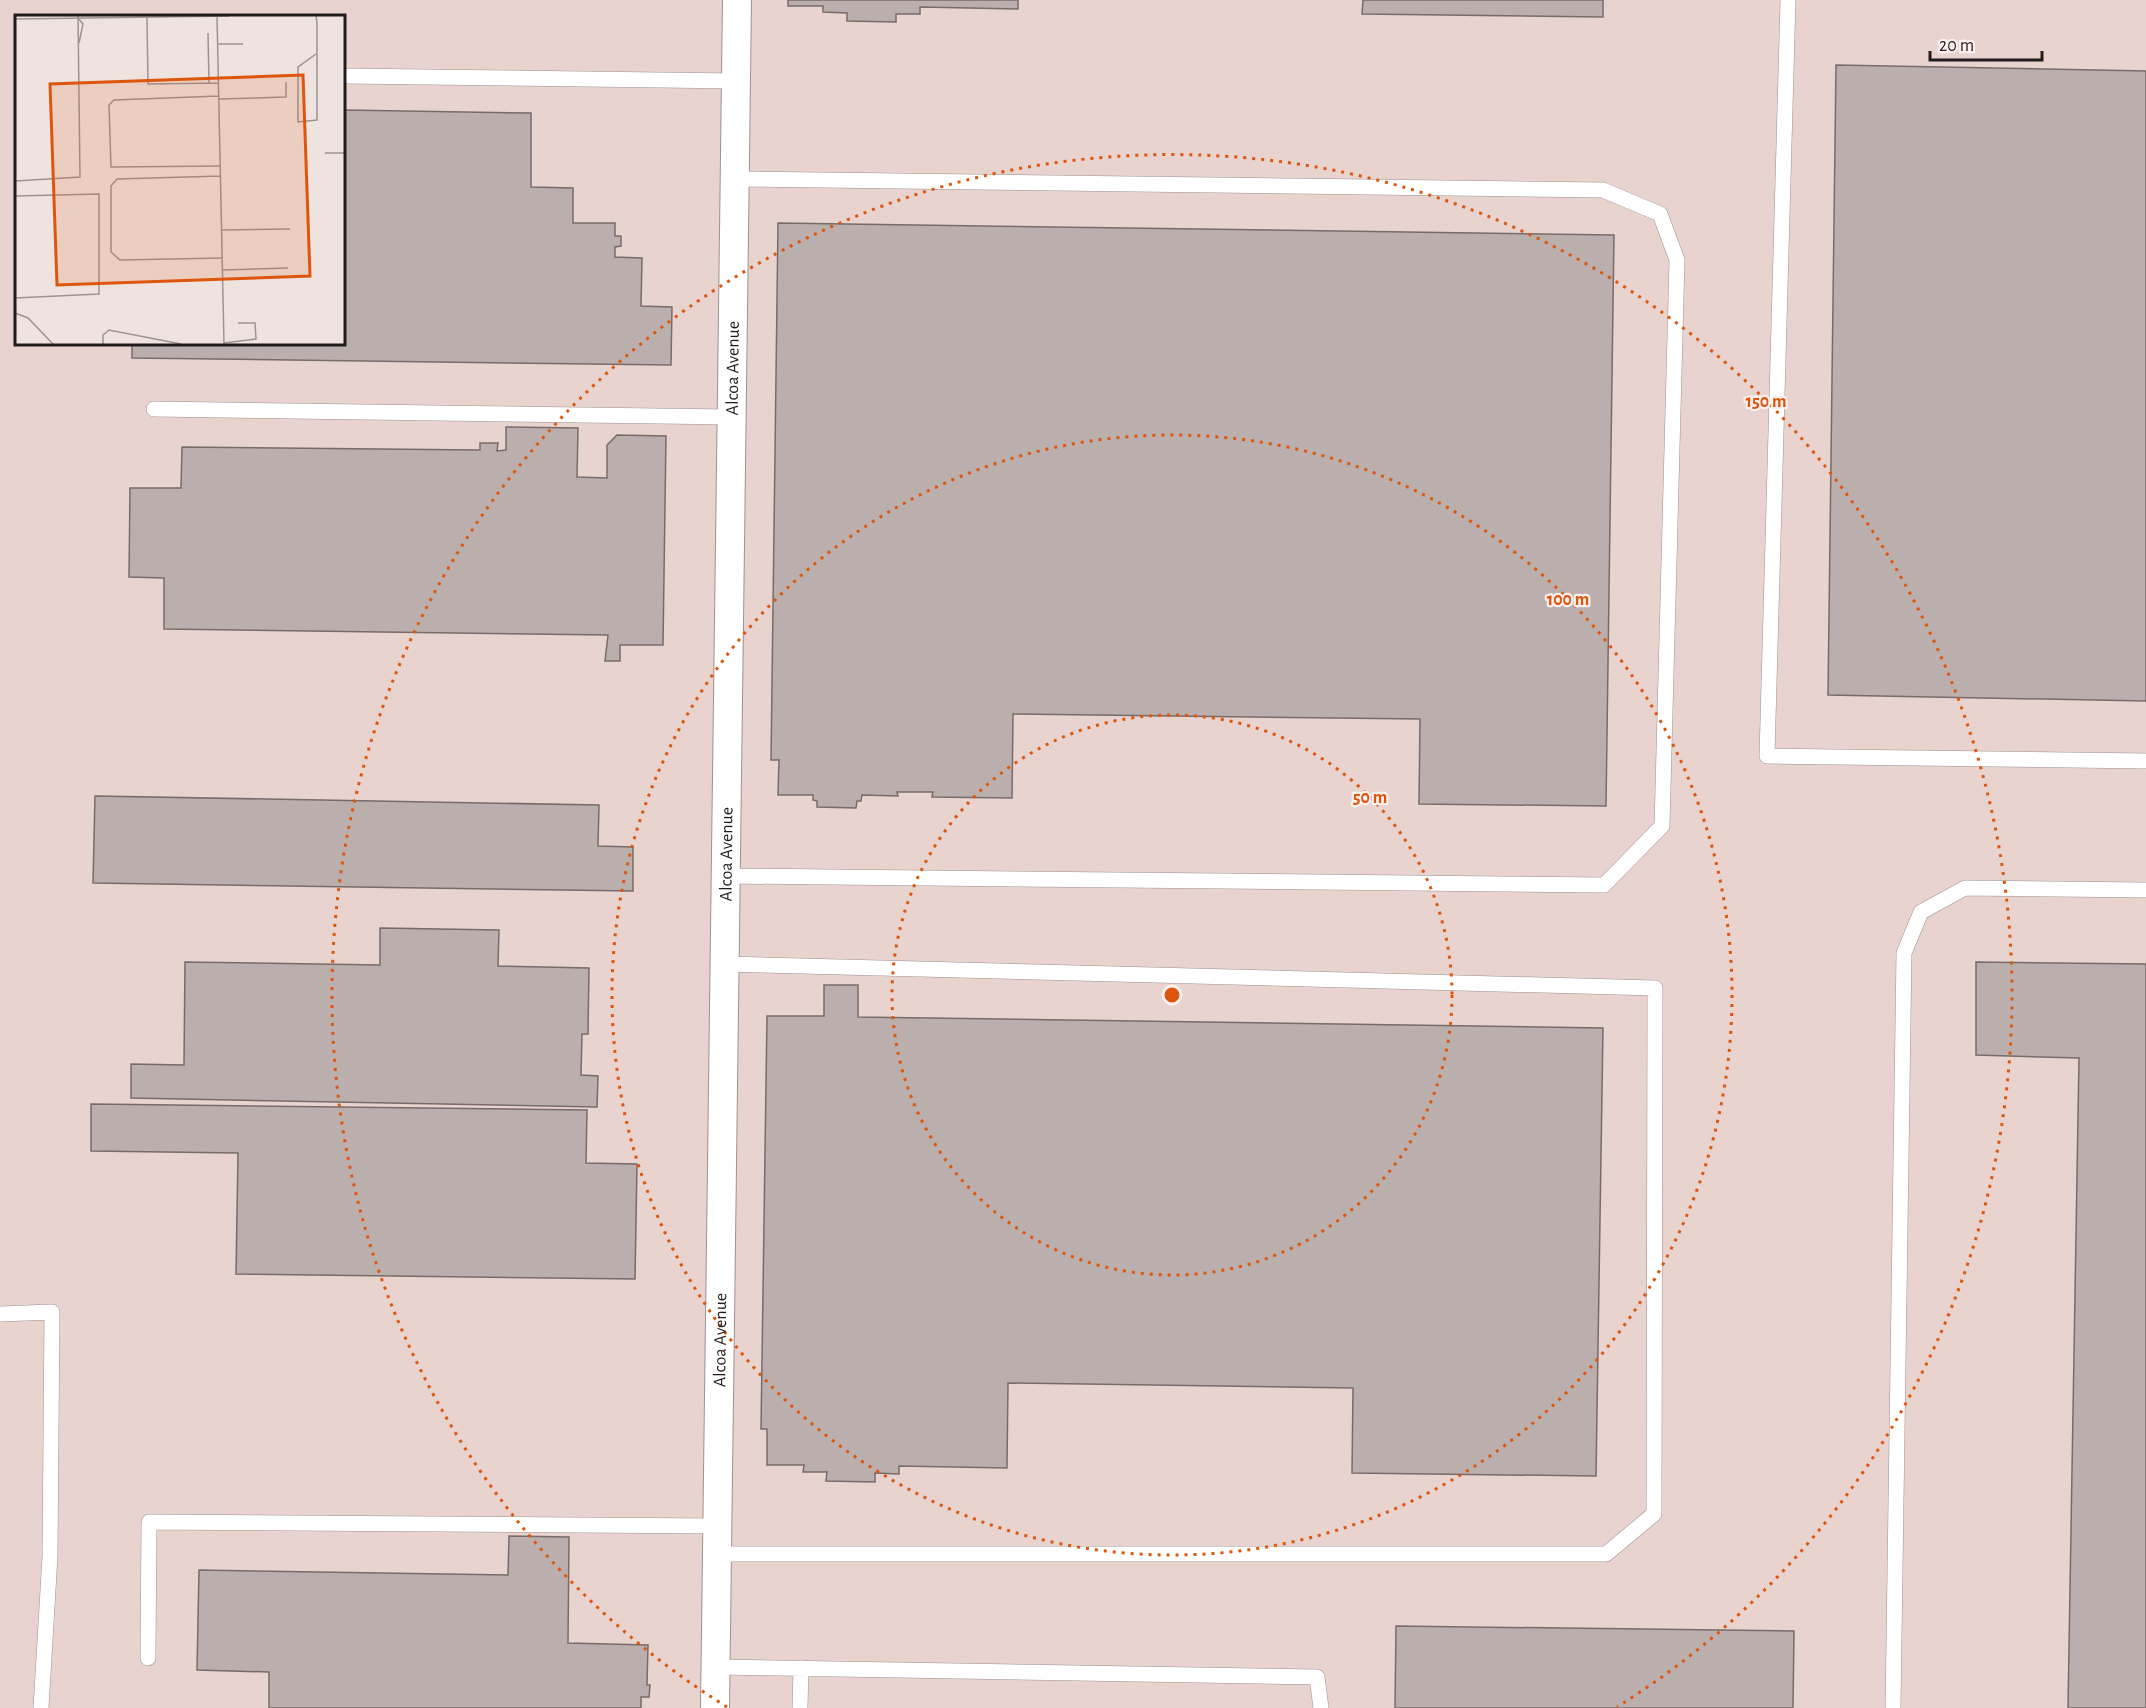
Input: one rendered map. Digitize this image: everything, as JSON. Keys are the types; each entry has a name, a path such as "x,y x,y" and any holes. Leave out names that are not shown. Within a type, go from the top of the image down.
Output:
{"street":[{"name":"Alcoa Avenue","path":"715,1708 738,0"}],"lane":[{"path":"1788,0 1767,756 2146,761"},
{"path":"345,76 736,81"},
{"path":"726,876 1604,885 1662,826 1677,260 1660,214 1603,190 735,179"},
{"path":"154,409 732,417"},
{"path":"1893,1708 1904,953 1921,912 1965,888 2146,890"},
{"path":"148,1658 150,1522 717,1540 1606,1554 1654,1514 1655,988 725,964"},
{"path":"0,1314 52,1312 50,1556 41,1708"},
{"path":"716,1667 1317,1677 1321,1708"},
{"path":"800,1708 801,1668"}],"shaded area":[{"path":"0,0 2146,0 2146,1708 0,1708"}],"building":[{"path":"788,0 1018,0 1018,9 920,7 920,14 896,14 896,22 847,21 847,13 823,12 823,6 788,6"},
{"path":"1363,0 1603,0 1603,17 1362,14"},
{"path":"1836,65 2146,71 2146,701 1828,695"},
{"path":"345,110 531,113 531,187 573,188 573,223 615,223 615,236 621,236 621,246 615,247 615,257 642,258 641,306 672,307 671,365 132,358 132,345 345,345"},
{"path":"778,223 1614,235 1606,806 1419,804 1420,719 1013,714 1012,798 932,797 933,792 897,792 898,796 862,795 861,801 857,801 856,808 817,807 817,801 813,800 813,795 778,795 779,760 771,760"},
{"path":"506,427 578,428 577,477 607,478 607,445 617,435 666,436 663,645 620,645 620,661 605,661 608,635 164,629 164,578 129,577 130,488 181,488 182,447 480,450 480,443 498,443 497,451 506,450"},
{"path":"95,796 599,805 598,846 633,847 633,891 93,883"},
{"path":"380,928 499,930 498,966 589,968 588,1034 582,1034 581,1075 598,1076 597,1107 131,1098 131,1064 184,1065 185,962 380,965"},
{"path":"1976,962 2146,964 2146,1708 2068,1708 2079,1058 1976,1055"},
{"path":"824,985 858,985 858,1017 1603,1028 1596,1476 1352,1473 1353,1388 1008,1383 1007,1468 899,1466 899,1474 875,1473 875,1482 826,1481 827,1472 803,1472 804,1465 767,1465 767,1429 761,1429 767,1016 824,1016"},
{"path":"91,1104 587,1110 586,1163 637,1164 635,1279 236,1274 238,1153 91,1151"},
{"path":"509,1536 569,1537 568,1643 648,1645 649,1697 641,1697 641,1708 269,1708 269,1672 197,1670 199,1570 508,1575"},
{"path":"1396,1626 1794,1631 1793,1708 1395,1708"}]}
